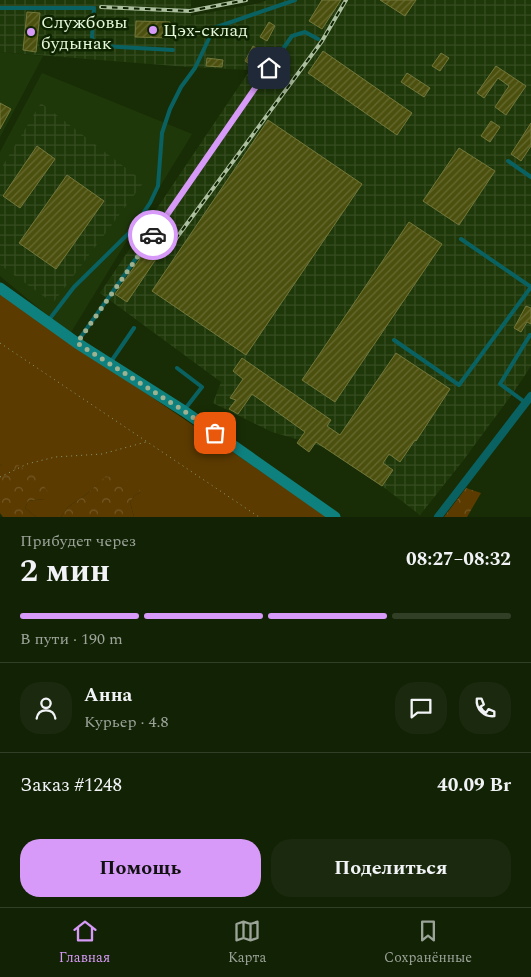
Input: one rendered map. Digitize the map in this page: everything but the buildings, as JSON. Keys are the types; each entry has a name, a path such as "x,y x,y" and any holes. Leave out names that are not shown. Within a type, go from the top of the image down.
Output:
{"street":[{"path":"0,288 77,343 184,411 335,517"},
{"path":"438,517 528,400"}],"lane":[{"path":"48,321 74,286 131,231 150,203 158,186 162,132 170,110 181,87 195,68 214,28 295,0"},
{"path":"0,8 94,8 92,37 95,45 173,50"},
{"path":"77,343 292,36 305,32 318,39"},
{"path":"508,161 531,177"},
{"path":"394,340 459,384 531,287 461,239"},
{"path":"110,363 134,328"},
{"path":"528,400 500,384 530,335"},
{"path":"177,368 202,388 184,411"}],"path":[{"path":"0,343 259,517"},
{"path":"0,477 27,464 55,457 102,454 147,442"}],"shaded area":[{"path":"0,0 191,0 191,16 267,0 531,0 531,366 462,462 420,515 382,486 324,447 272,432 213,403 221,382 100,293 250,70 0,52"},
{"path":"0,52 43,56 0,137"},
{"path":"42,73 192,134 70,334 0,276 0,152"},
{"path":"41,103 144,182 53,303 0,265 0,170"}],"green space":[{"path":"0,294 328,517 134,517 130,502 135,495 141,492 107,476 68,507 61,517 36,517 25,508 28,501 44,499 2,464 0,466"},
{"path":"2,464 18,465 38,478 48,492 44,499 28,501 25,508 36,517 3,517 0,513 0,466"},
{"path":"106,476 134,482 141,492 135,495 130,502 134,517 61,517 68,507 88,493"},
{"path":"466,488 481,493 467,517 444,517"}],"railway":[{"path":"101,7 190,11 246,0"},
{"path":"169,248 322,41 346,0"}],"way so far":[{"path":"153,235 77,343 215,433"}],"place":[{"name":"Цэх-склад","path":"153,30"},
{"name":"Службовы будынак","path":"31,32"}],"route":[{"path":"153,235 269,68"}]}
